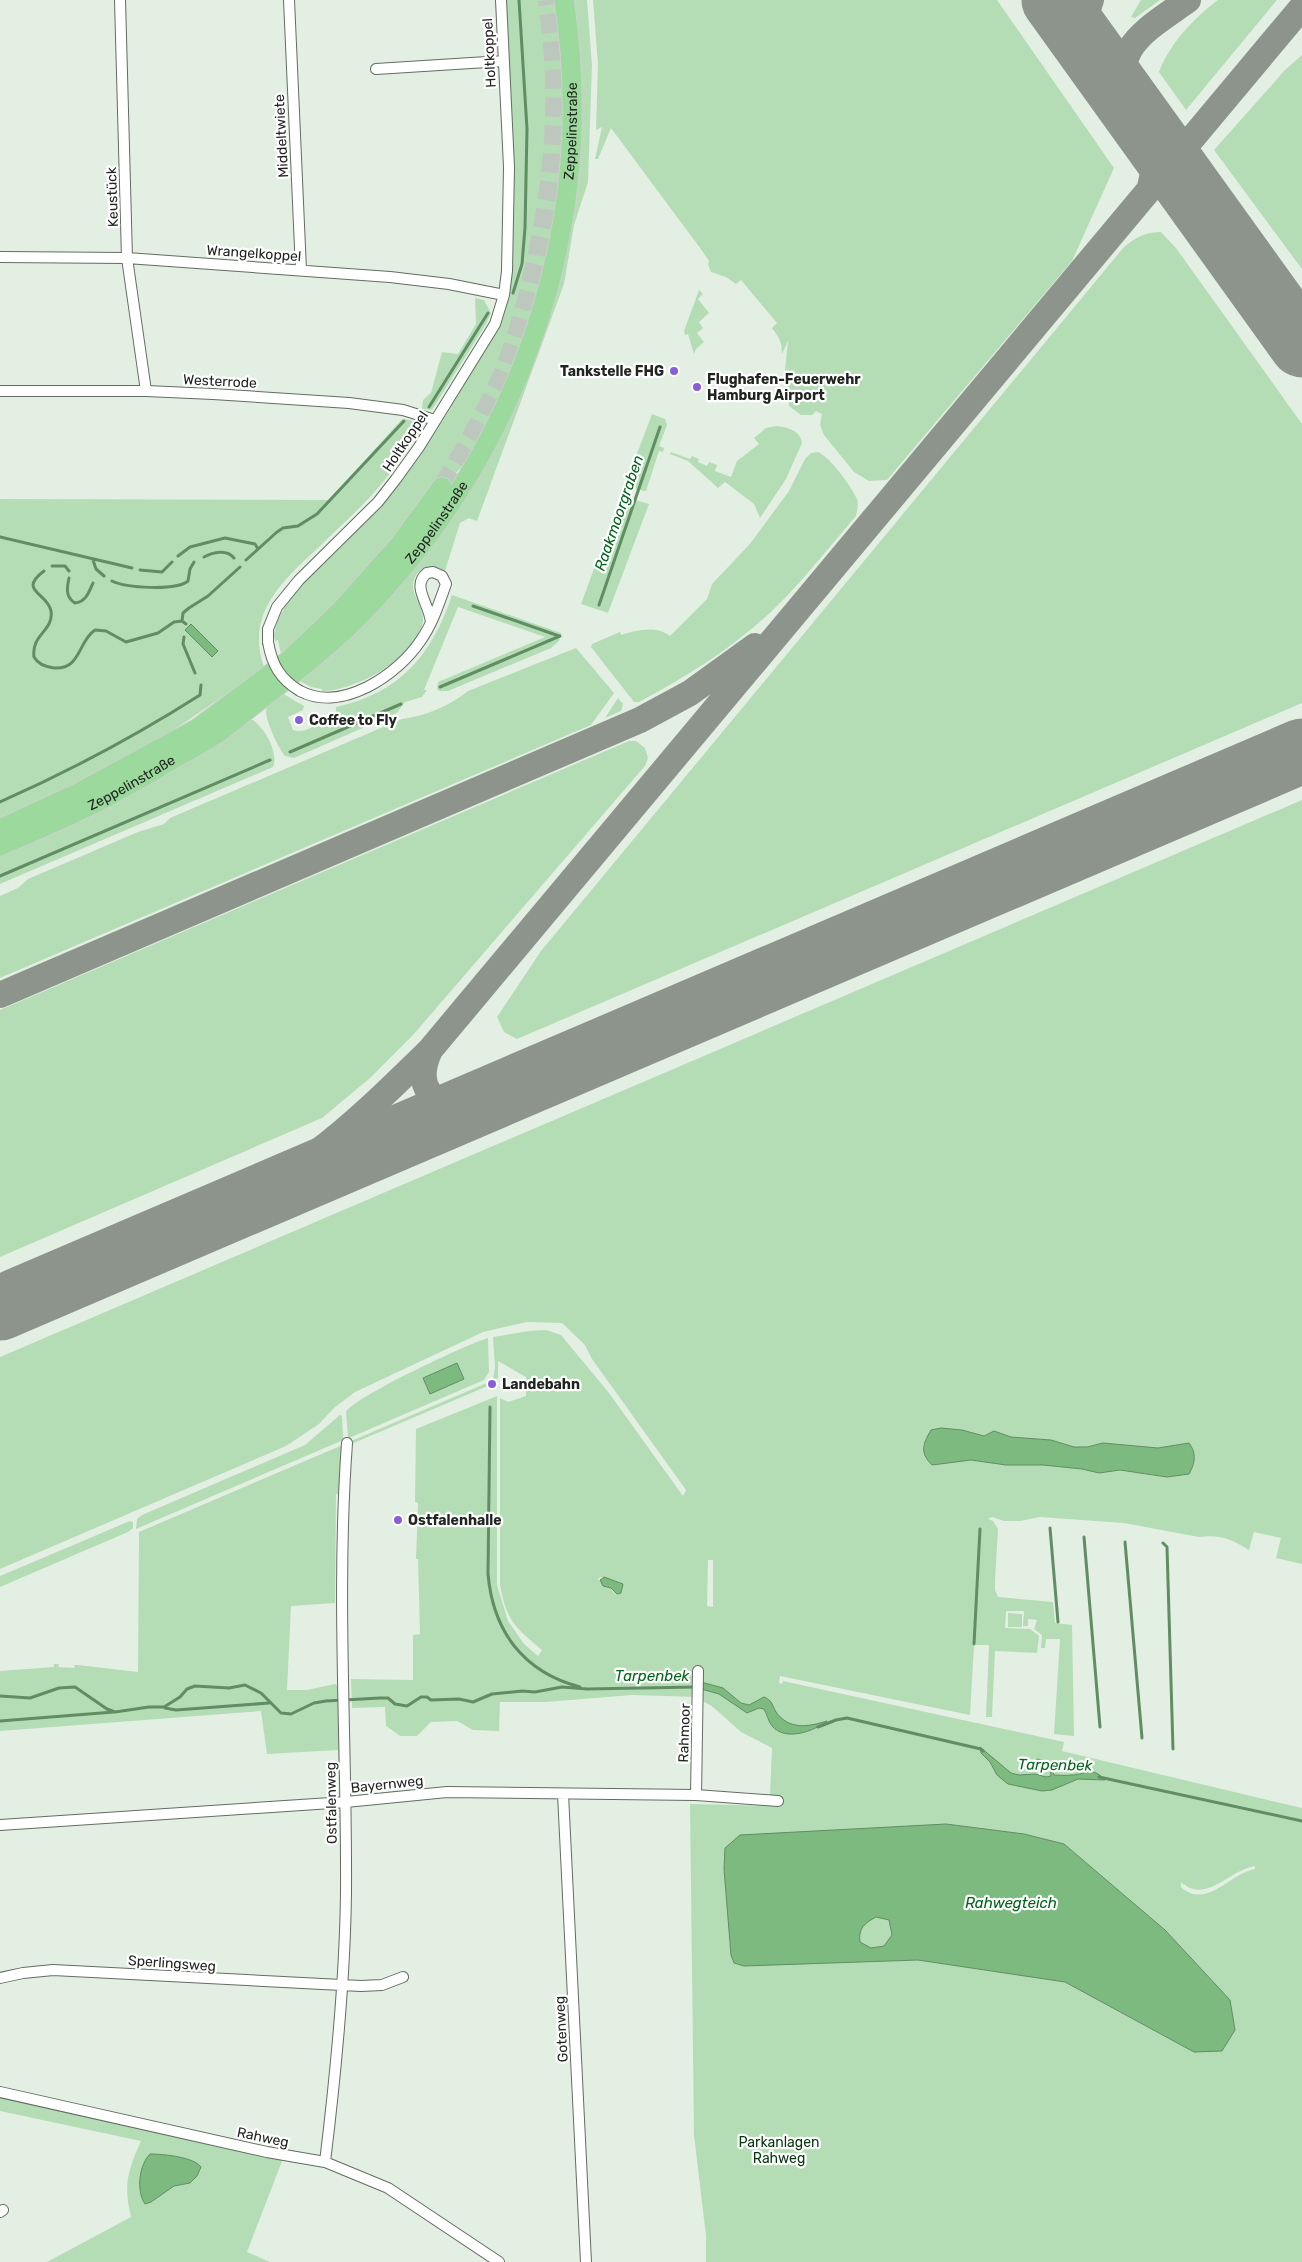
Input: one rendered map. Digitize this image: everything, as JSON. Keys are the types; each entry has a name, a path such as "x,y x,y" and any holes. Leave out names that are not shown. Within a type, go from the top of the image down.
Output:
{"highway":[{"name":"Zeppelinstraße","path":"0,846 82,810 221,731 323,649 367,608 418,549 460,489 491,437 513,391 537,328 552,274 565,205 571,140 571,71 564,0"},
{"name":"Zeppelinstraße","path":"0,829 76,794 198,728 289,660 342,609 400,544 442,486"}],"street":[{"name":"Keustück","path":"120,0 127,258 146,391"},
{"name":"Middeltwiete","path":"289,0 302,270"},
{"name":"Holtkoppel","path":"431,622 410,655 390,672 375,682 341,696 323,697 300,691 282,677 278,671 270,654 268,642 272,619 287,594 378,502 420,447 495,324 504,295 509,167 501,0"},
{"path":"376,69 503,61"},
{"name":"Wrangelkoppel","path":"0,257 127,258 302,270 425,281 504,295"},
{"name":"Westerrode","path":"0,391 146,391 349,403 403,410 435,420"},
{"name":"Ostfalenweg","path":"325,2162 343,1986 346,1802 343,1710 343,1500 347,1443"},
{"name":"Rahmoor","path":"696,1795 698,1675"},
{"name":"Bayernweg","path":"0,1825 346,1802 447,1792 696,1795 778,1801"},
{"name":"Gotenweg","path":"563,1794 586,2262"},
{"name":"Sperlingsweg","path":"0,1978 38,1971 60,1970 343,1986 382,1985 404,1977"},
{"name":"Rahweg","path":"0,2092 267,2152 325,2162 388,2188 499,2262"}],"green space":[{"path":"505,0 558,0 565,73 558,209 529,333 473,455 395,537 336,603 281,654 278,640 275,641 274,636 280,617 291,598 307,578 383,501 409,471 448,412 475,367 482,351 499,328 504,315 509,295 511,274"},
{"path":"568,0 587,0 592,65 588,182 574,225 564,284 477,521 469,518 460,523 445,571 436,567 426,567 416,575 413,590 423,615 423,620 419,634 411,647 384,669 351,685 322,691 322,689 311,687 296,679 446,521 556,277"},
{"path":"593,0 997,0 1114,168 1072,261 887,480 869,481 854,472 824,435 820,425 822,414 816,411 812,415 801,415 789,406 785,370 788,341 782,354 780,340 772,328 777,323 741,280 736,284 726,277 711,272 708,265 709,261 703,252 611,128 598,159 595,159 602,127 596,130 598,64"},
{"path":"1141,0 1160,0 1135,18 1131,17"},
{"path":"1218,0 1277,0 1186,110 1159,72 1169,51 1183,32"},
{"path":"1302,55 1302,269 1214,150 1285,70"},
{"path":"1161,232 1176,248 1302,424 1302,703 517,1039 504,1032 497,1017 541,951 1124,247 1141,236"},
{"path":"699,290 703,294 698,299 709,313 699,322 703,328 697,333 704,342 696,349 694,354 688,334 685,335 684,331"},
{"path":"475,298 484,300 491,313 486,324 432,410 422,409 423,400 431,393 442,352 458,354 476,324"},
{"path":"652,414 665,419 667,425 659,446 664,448 663,452 659,451 646,491 634,489 626,483"},
{"path":"402,419 415,421 422,427 398,464 364,504 292,573 271,600 264,614 260,631 259,648 264,667 156,741 87,779 0,819 0,499 329,500"},
{"path":"776,426 789,428 796,432 802,443 786,479 760,518 754,504 725,482 718,488 688,461 670,454 671,452 690,459 692,456 699,459 698,462 707,466 709,462 717,465 715,471 731,477 737,461 759,444 754,438 766,428"},
{"path":"818,452 834,466 854,493 858,503 856,516 789,594 747,633 676,681 639,702 634,702 591,647 592,644 620,632 621,635 640,630 659,630 670,636 707,599 712,584 749,545 789,491 805,459 811,453"},
{"path":"621,496 649,504 608,613 581,604"},
{"path":"452,595 561,633 559,641 551,648 448,691 439,691 437,689 438,682 545,637 458,607 424,690 427,690 422,697 405,702 397,713 294,758 285,756 273,734 266,711 275,696 280,692 304,706 303,710 288,717 293,730 299,731 321,722 336,712 336,707 359,701 378,692 396,681 411,668 423,653 444,616"},
{"path":"576,648 614,693 591,725 0,978 0,896 18,888 28,879 138,832 164,824 170,818 402,719 437,710 468,691"},
{"path":"618,698 623,704 621,711 605,718"},
{"path":"251,719 261,727 269,740 274,754 273,767 0,884 0,854"},
{"path":"629,741 636,741 645,748 648,758 645,766 413,1035 370,1078 322,1118 0,1257 0,1010"},
{"name":"Parkanlagen Rahweg","path":"1302,800 1302,1564 1276,1558 1281,1538 1254,1532 1249,1550 1231,1540 1220,1537 1199,1537 1124,1523 1040,1517 1020,1521 1004,1521 992,1517 988,1519 993,1521 998,1529 995,1590 998,1597 1053,1602 1055,1623 1072,1625 1074,1736 1054,1734 1060,1639 1046,1639 1045,1648 1041,1648 1042,1635 1034,1629 1037,1620 1028,1619 1028,1626 1023,1626 1024,1611 1006,1611 1005,1628 1030,1629 1039,1636 1037,1653 995,1651 992,1717 986,1717 989,1645 974,1645 970,1715 780,1676 779,1683 782,1684 783,1681 1064,1742 1062,1751 1302,1808 1302,2262 706,2262 706,2236 694,2135 690,1804 781,1806 781,1797 770,1796 772,1748 741,1732 713,1707 696,1697 632,1695 546,1702 500,1702 499,1731 473,1730 457,1721 431,1722 417,1736 400,1736 386,1726 385,1707 352,1708 351,1679 413,1680 413,1635 420,1634 418,1559 416,1559 418,1503 415,1502 416,1429 497,1396 497,1585 508,1621 524,1644 538,1656 542,1650 519,1629 509,1616 500,1585 500,1398 508,1402 526,1396 526,1377 498,1361 498,1378 493,1380 495,1367 493,1337 546,1330 561,1335 609,1393 683,1496 686,1490 592,1359 585,1345 562,1323 527,1322 483,1332 355,1392 334,1408 319,1424 286,1446 0,1569 0,1357","holes":["962,1430 984,1436 994,1431 1011,1437 1051,1440 1074,1447 1087,1447 1103,1443 1158,1448 1189,1444 1193,1451 1194,1459 1189,1474 1167,1477 1120,1470 1099,1473 1082,1469 1043,1465 1006,1465 971,1460 932,1464 924,1455 923,1444","708,1560 713,1560 713,1607 707,1606","602,1577 619,1583 614,1593 611,1588 606,1587 600,1580 598,1581","946,1824 1024,1834 1064,1844 1165,1930 1230,2000 1194,2052 1065,1982 918,1960 839,1962 731,1955 724,1869","1255,1866 1255,1869 1245,1872 1209,1893 1199,1895 1190,1893 1181,1887 1181,1882 1190,1888 1199,1890 1209,1888 1236,1873"]},
{"path":"488,1338 489,1372 484,1380 348,1437 346,1412 354,1405 412,1372"},
{"path":"489,1382 490,1385 349,1445 349,1442"},
{"path":"340,1415 342,1416 343,1438 341,1441 136,1529 137,1519 142,1515 305,1445"},
{"path":"345,1444 342,1481 339,1494 336,1494 335,1603 291,1606 287,1690 307,1690 335,1684 340,1687 343,1784 339,1784 338,1750 267,1754 261,1711 0,1731 0,1671 54,1667 54,1664 59,1664 58,1667 75,1668 74,1665 78,1665 138,1672 139,1532"},
{"path":"130,1521 133,1522 133,1528 128,1532 0,1587 0,1576"},
{"path":"1008,1613 1022,1614 1022,1627 1008,1627"},
{"path":"876,1917 889,1920 892,1935 884,1946 871,1948 860,1942 860,1933 866,1923"},
{"path":"0,2097 218,2145 284,2156 247,2252 270,2262 47,2262 131,2217 127,2196 128,2178 141,2141 0,2111","holes":["173,2157 191,2160 190,2183 174,2186 151,2202"]}],"water":[{"path":"191,624 218,651 212,657 185,630"},
{"path":"457,1363 464,1379 430,1394 423,1378"},
{"path":"941,1428 962,1430 984,1436 994,1431 1011,1437 1051,1440 1074,1447 1087,1447 1103,1443 1158,1448 1189,1443 1194,1459 1189,1474 1167,1477 1120,1470 1099,1473 1082,1469 1043,1465 1006,1465 971,1460 932,1465 925,1456 924,1444 931,1430"},
{"path":"604,1577 623,1584 621,1593 617,1594 611,1588 603,1586 600,1580"},
{"path":"701,1682 723,1688 741,1703 749,1705 764,1697 767,1698 781,1718 793,1724 806,1726 827,1721 815,1728 800,1733 792,1734 778,1731 769,1722 764,1709 759,1708 747,1713 719,1694 701,1689"},
{"path":"980,1747 1011,1773 1051,1776 1050,1767 1036,1764 1037,1759 1049,1762 1054,1775 1076,1775 1092,1772 1100,1775 1105,1780 1078,1779 1052,1790 1042,1791 1008,1784 997,1775 990,1762 981,1753"},
{"name":"Rahwegteich","path":"946,1824 1024,1834 1064,1844 1165,1930 1230,2000 1235,2030 1222,2051 1194,2052 1065,1982 918,1960 744,1966 734,1963 731,1955 724,1869 725,1848 740,1835","holes":["876,1917 889,1920 892,1935 884,1946 871,1948 860,1942 861,1930 869,1921"]},
{"path":"150,2154 185,2158 201,2167 197,2176 190,2183 174,2186 145,2204 140,2192 140,2178 143,2165"}],"waterway":[{"path":"513,293 522,264 525,228 527,129 519,0"},
{"path":"429,407 488,313"},
{"path":"246,560 283,528 298,526 317,514 404,421"},
{"name":"Raakmoorgraben","path":"599,605 660,427"},
{"path":"0,537 132,568"},
{"path":"178,556 190,547 225,538 255,544 258,549"},
{"path":"204,557 224,552 234,558"},
{"path":"93,560 96,569 104,576"},
{"path":"140,570 162,572 172,562"},
{"path":"112,581 139,587 162,587 182,584 188,581 190,569 194,562"},
{"path":"52,566 65,566 69,571"},
{"path":"182,621 183,613 208,596 240,567"},
{"path":"44,571 33,583 36,592 49,605 51,611 49,623 34,649 34,657 45,666 54,668 69,664 74,660 89,635 95,630 106,631 126,642 158,633 174,622 182,621"},
{"path":"69,578 68,595 75,603 84,599 93,583"},
{"path":"473,606 559,636"},
{"path":"182,621 186,624"},
{"path":"440,687 560,636"},
{"path":"184,637 183,644 195,673"},
{"path":"0,802 52,778 127,739 200,695 201,685"},
{"path":"290,752 401,704"},
{"path":"0,876 270,760"},
{"name":"Raakmoorgraben","path":"490,1407 488,1574 496,1614 514,1646 527,1660 542,1671 580,1687"},
{"path":"1050,1528 1058,1622"},
{"path":"974,1644 980,1529"},
{"path":"1084,1537 1100,1727"},
{"path":"1125,1542 1142,1738"},
{"path":"1163,1543 1167,1547 1173,1749"},
{"name":"Tarpenbek","path":"0,1696 30,1698 59,1688 75,1687 107,1709 115,1712 149,1707 164,1707 180,1697 187,1689 195,1686 229,1688 245,1685 261,1693 281,1713 291,1714 314,1703 326,1701 388,1698 395,1704 407,1706 421,1697 427,1697 431,1700 459,1699 473,1702 492,1694 522,1691 535,1692 562,1687 587,1689 696,1687"},
{"path":"165,1708 176,1710 269,1703"},
{"path":"0,1721 114,1712"},
{"name":"Tarpenbek","path":"818,1727 847,1718 983,1751"},
{"name":"Tarpenbek","path":"1099,1777 1302,1821"}],"taxiway":[{"path":"1091,0 1087,13 1086,27 1093,53"},
{"path":"1132,110 1125,89 1123,71 1127,57 1134,44 1144,32 1188,0"},
{"path":"176,1232 230,1205 300,1165 360,1116 430,1050 1302,7"},
{"path":"1150,187 1156,160 1151,135"},
{"path":"0,995 640,720 690,693 755,646"},
{"path":"430,1050 425,1063 424,1075 425,1084 429,1092 445,1104 470,1108"}],"runway":[{"path":"1054,0 1302,345"},
{"path":"0,1308 1302,751"}],"tunnel":[{"path":"442,487 478,425 502,375 519,327 537,254 549,182 555,109 552,36 547,0"}],"place":[{"name":"Tankstelle FHG","path":"674,371"},
{"name":"Flughafen-Feuerwehr Hamburg Airport","path":"697,387"},
{"name":"Coffee to Fly","path":"299,720"},
{"name":"Landebahn","path":"492,1384"},
{"name":"Ostfalenhalle","path":"398,1520"}]}
